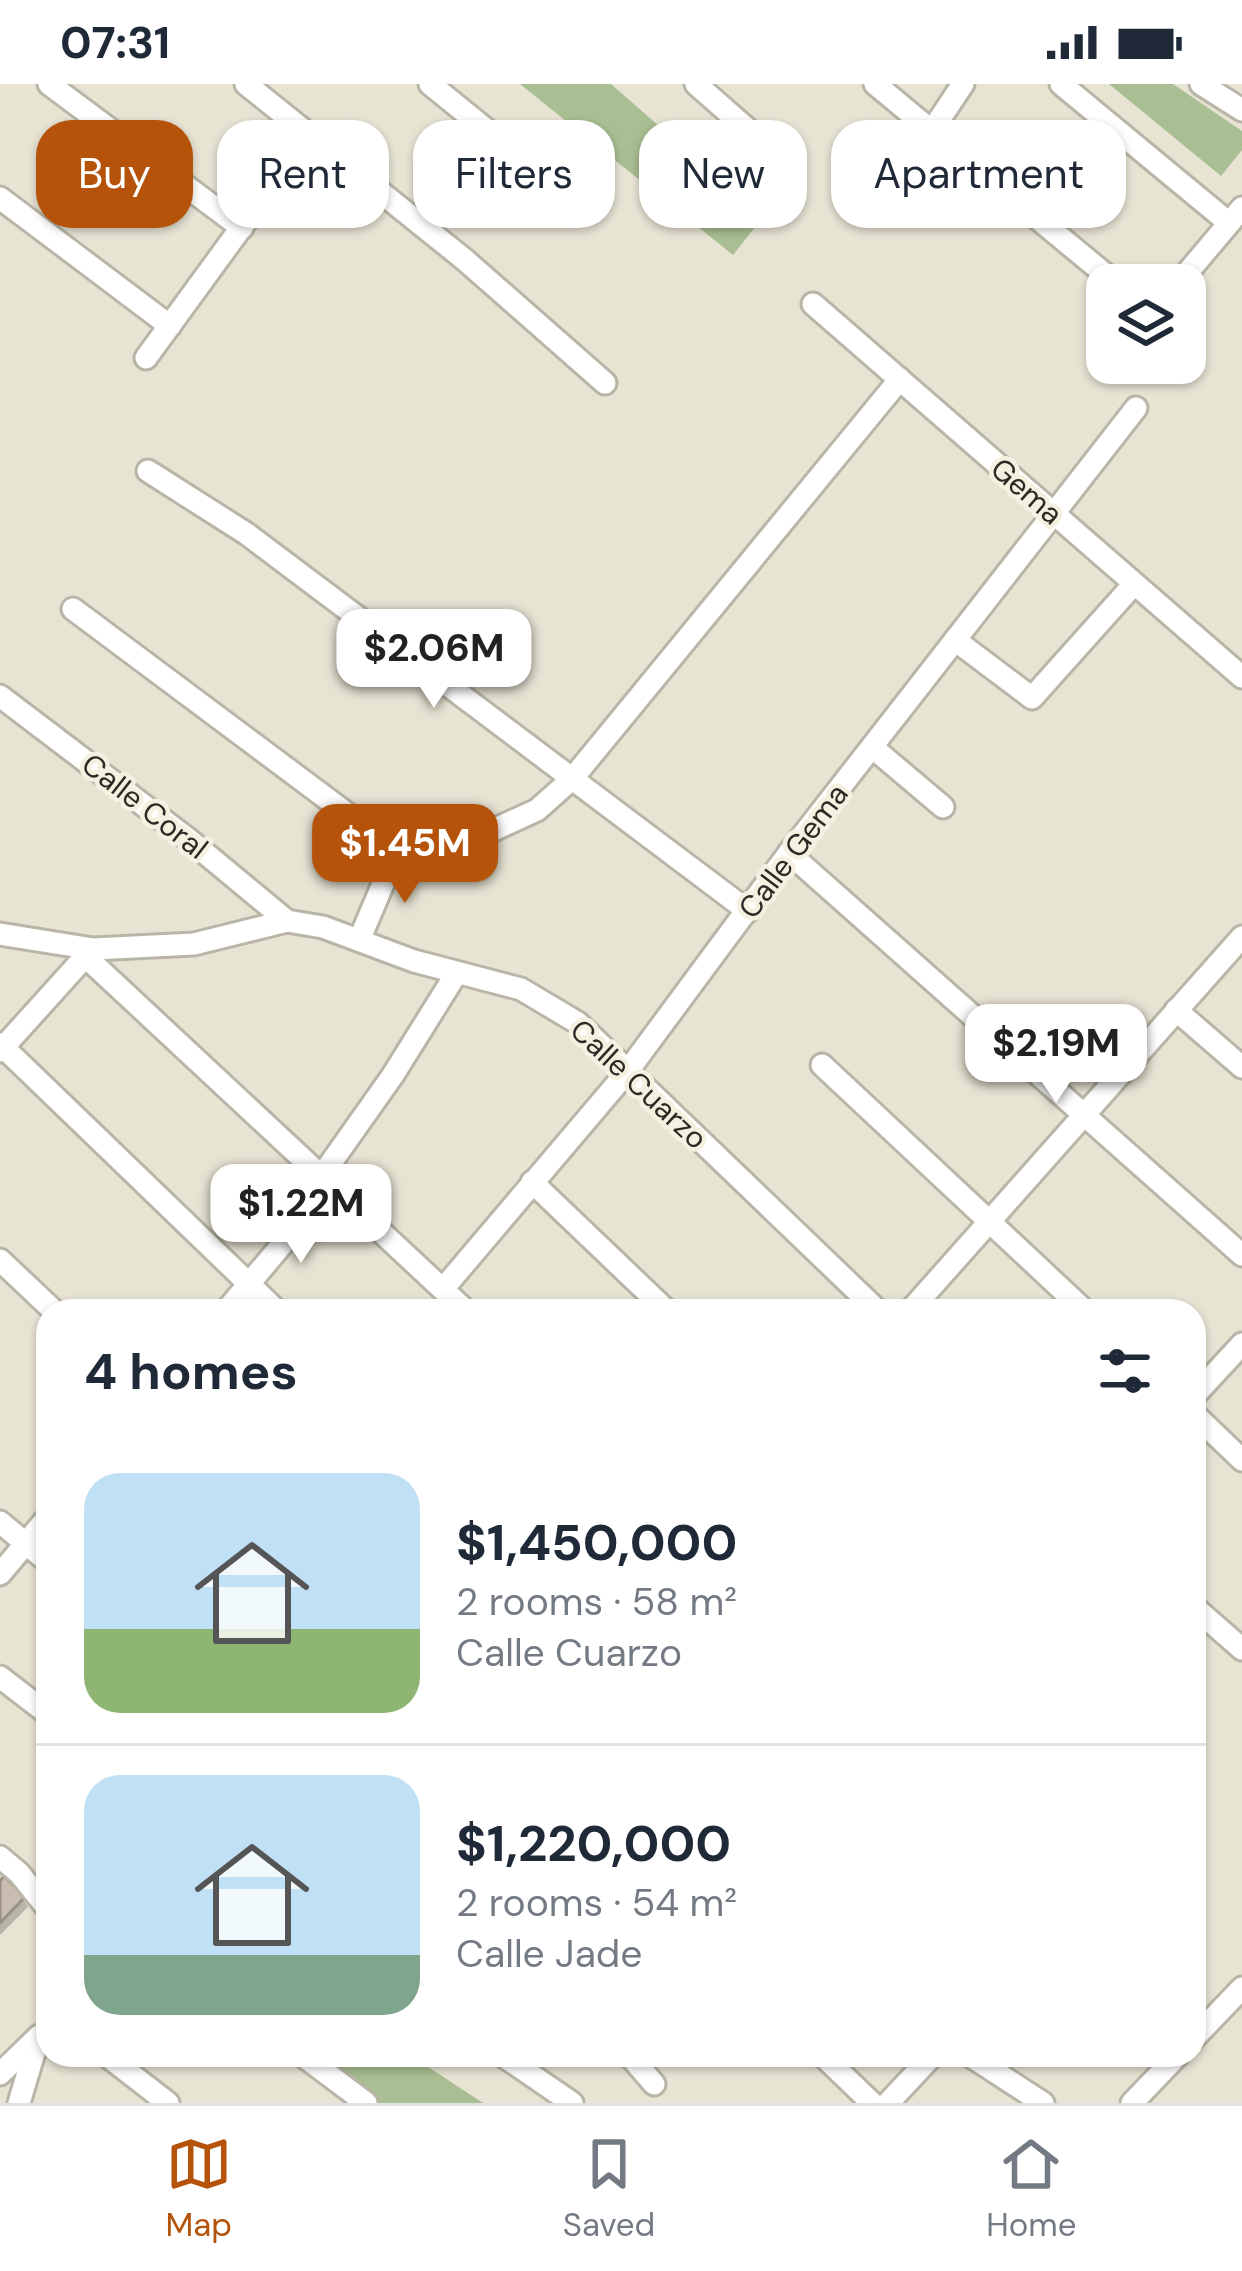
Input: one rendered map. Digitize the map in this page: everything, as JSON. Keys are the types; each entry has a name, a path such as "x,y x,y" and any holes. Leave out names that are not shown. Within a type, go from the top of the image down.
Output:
{"street":[{"path":"50,84 217,209"},
{"path":"246,84 465,260 605,383"},
{"path":"430,84 474,120"},
{"path":"696,84 737,120"},
{"path":"875,84 917,120"},
{"path":"939,120 963,84"},
{"path":"1061,84 1236,215 1195,264"},
{"path":"1201,84 1242,110"},
{"path":"0,198 170,326"},
{"path":"146,358 242,228"},
{"path":"1048,228 1092,264"},
{"name":"Gema","path":"813,304 1242,676"},
{"path":"74,609 397,851 411,858 441,856 537,810 572,779 900,379"},
{"name":"Calle Gema","path":"456,1299 532,1182 627,1072 789,853 1136,408"},
{"path":"148,471 247,535 748,911"},
{"path":"956,640 1032,698 1135,584"},
{"name":"Calle Coral","path":"0,696 287,921"},
{"path":"872,747 943,808"},
{"path":"360,938 397,851"},
{"path":"789,853 1242,1255"},
{"name":"Calle Cuarzo","path":"0,934 89,953 194,944 287,921 360,938 456,974 521,988 578,1023 865,1299"},
{"path":"921,1299 1242,937"},
{"path":"264,1299 1,1048 89,953 449,1299"},
{"path":"237,1299 328,1179 456,974"},
{"path":"1176,1010 1242,1067"},
{"path":"822,1065 1072,1299"},
{"path":"532,1182 654,1299"},
{"path":"0,1260 41,1299"},
{"path":"1206,1383 1242,1344"},
{"path":"1206,1426 1242,1460"},
{"path":"0,1522 36,1552"},
{"path":"0,1574 36,1531"},
{"path":"1206,1618 1242,1649"},
{"path":"0,1677 36,1705"},
{"path":"0,1857 36,1894"},
{"path":"1206,2026 1242,1988"},
{"path":"2,2068 36,2038"},
{"path":"20,2103 36,2054"},
{"path":"120,2067 158,2099"},
{"path":"318,2067 366,2103"},
{"path":"520,2067 572,2103"},
{"path":"639,2067 654,2084"},
{"path":"834,2067 872,2103"},
{"path":"888,2103 922,2067"},
{"path":"988,2067 1043,2103"},
{"path":"1132,2103 1166,2067"}],"green space":[{"path":"520,84 611,84 652,120 639,120 639,180 615,160 615,120 565,120"},
{"path":"1109,84 1173,84 1242,131 1242,150 1221,176"},
{"path":"699,228 754,228 733,255"},
{"path":"332,2067 428,2067 483,2103 377,2103"}],"building":[{"path":"4,1876 25,1897 0,1923 0,1881"}]}
